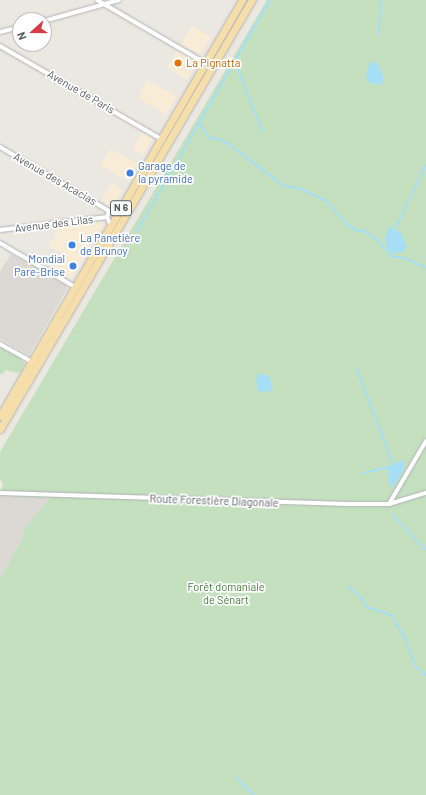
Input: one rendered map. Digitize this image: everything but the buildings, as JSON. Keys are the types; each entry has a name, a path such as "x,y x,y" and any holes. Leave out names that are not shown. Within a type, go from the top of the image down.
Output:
{"main road":[{"name":"N 6","path":"0,416 242,0"},
{"name":"N 6","path":"0,429 252,0"}],"street":[{"path":"97,0 206,62"},
{"path":"52,18 119,0"},
{"path":"0,32 12,29"},
{"name":"Avenue de Paris","path":"0,46 161,139"},
{"name":"Avenue des Acacias","path":"0,147 109,211"},
{"path":"111,226 107,217 109,211 119,211"},
{"name":"Avenue des Lilas","path":"0,230 107,217"},
{"path":"0,243 75,287"},
{"path":"0,344 32,362"},
{"path":"389,504 426,441"},
{"name":"Route Forestière Diagonale","path":"1,491 172,500 389,504 426,493"}],"shaded area":[{"path":"192,26 211,37 200,54 181,44"},
{"path":"177,50 194,60 196,63 187,80 167,67"},
{"path":"147,80 177,96 166,115 138,98"},
{"path":"142,132 152,137 152,140 143,155 132,149"},
{"path":"110,149 138,164 128,181 101,166"},
{"path":"112,183 123,190 114,204 110,206 101,200"},
{"path":"102,222 103,225 71,279 54,269 62,253 49,246 59,226"},
{"path":"11,254 66,285 67,289 29,355 0,339 0,272"},
{"path":"0,496 50,498 25,528 22,539 0,579"}],"green space":[{"name":"Forêt domaniale de Sénart","path":"267,0 426,0 426,795 0,795 0,579 22,539 25,528 50,498 0,496 3,484 0,479 0,452"},
{"path":"0,346 13,349 25,364 22,371 18,373 6,370 3,374 0,374"}],"water":[{"path":"370,62 377,63 384,78 381,85 369,83 366,75"},
{"path":"390,226 401,233 407,247 401,253 391,253 387,247 385,238"},
{"path":"258,373 269,376 273,389 267,392 258,391 256,380"},
{"path":"402,460 405,468 393,487 389,485 388,467"}],"waterway":[{"path":"137,231 270,0"},
{"path":"378,36 381,0"},
{"path":"235,61 263,132"},
{"path":"199,123 211,139 216,138 229,144 284,186 299,188 327,201 349,226 358,231 362,230 378,240 391,256 405,258 426,268"},
{"path":"396,227 426,165"},
{"path":"357,368 393,463"},
{"path":"363,473 388,467"},
{"path":"392,514 426,550"},
{"path":"349,587 361,597 367,607 392,615 406,639 416,667 426,675"},
{"path":"236,777 254,795"}],"place":[{"name":"La Pignatta","path":"178,63"},
{"name":"Garage de la pyramide","path":"130,173"},
{"name":"La Panetière de Brunoy","path":"72,245"},
{"name":"Mondial Pare-Brise","path":"73,266"}]}
